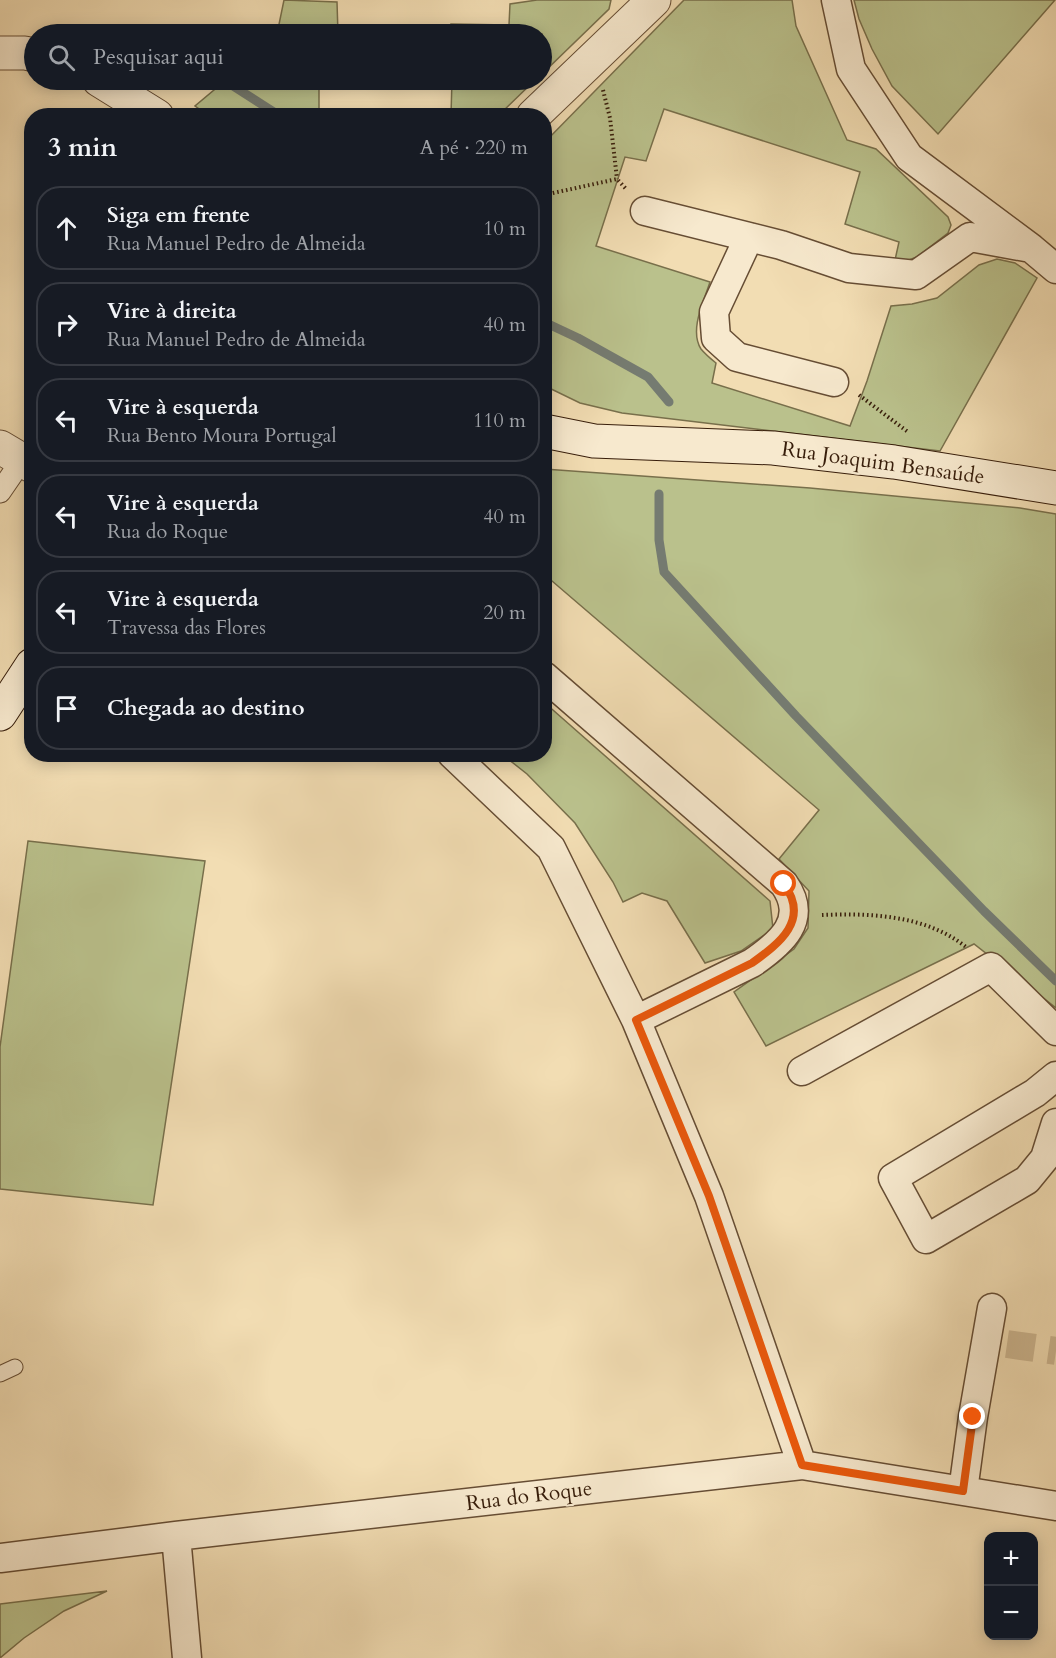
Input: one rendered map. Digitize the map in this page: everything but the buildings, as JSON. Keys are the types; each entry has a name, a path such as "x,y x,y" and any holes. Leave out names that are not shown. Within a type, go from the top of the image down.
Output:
{"main road":[{"path":"541,108 654,0"},
{"path":"0,53 24,53"},
{"path":"115,90 144,108"},
{"name":"Rua Joaquim Bensaúde","path":"552,412 598,425 708,445"},
{"name":"Rua Joaquim Bensaúde","path":"552,433 594,441 773,448 894,462 1056,488"},
{"path":"0,714 24,677"}],"street":[{"path":"836,0 851,69 909,157 1056,269"},
{"path":"645,212 782,245 849,268 916,275 970,237 1031,248"},
{"path":"749,237 714,312 716,338 737,357 834,382"},
{"path":"0,492 18,458"},
{"path":"552,683 784,884 792,895 794,916 784,936 767,952 752,963 636,1020"},
{"path":"460,762 551,848 636,1020 709,1196 802,1465"},
{"path":"802,1071 991,967 1056,1031"},
{"path":"1056,1076 1035,1093 893,1178 926,1239 1027,1180 1045,1158 1056,1123"},
{"path":"963,1491 973,1417 997,1341 992,1308"},
{"name":"Rua do Roque","path":"0,1558 802,1465 1056,1506"},
{"path":"176,1536 187,1658"}],"lane":[{"path":"0,1374 15,1367"}],"path":[{"path":"594,57 610,118 617,179 645,212"},
{"path":"552,193 617,179"},
{"path":"834,382 862,397 915,438"},
{"path":"794,916 855,913 900,918 936,928 956,939 991,967"}],"green space":[{"path":"284,0 337,2 338,24 279,24"},
{"path":"537,0 611,0 609,9 552,64 552,24 509,24 510,4"},
{"path":"684,0 792,0 796,26 847,140 876,149 948,217 951,225 948,233 917,257 906,261 895,260 899,242 845,224 860,172 664,109 646,161 625,157 596,246 710,282 696,333 701,349 716,363 712,383 850,426 891,306 937,298 979,265 997,259 1015,263 1037,278 940,451 622,413 580,403 552,389 552,135"},
{"path":"854,0 1055,0 938,134 892,86 872,49 859,19"},
{"path":"214,90 319,90 319,108 198,108 195,106"},
{"path":"452,90 525,90 506,108 451,108"},
{"path":"552,470 810,488 1020,508 1056,514 1056,1008 974,944 766,1046 734,992 794,949 808,928 809,891 779,859 819,810 552,581"},
{"path":"552,709 770,901 773,929 741,951 705,963 667,901 642,893 623,902 613,882 575,823 527,774 512,762 552,762"},
{"path":"28,841 205,861 153,1205 0,1189 0,1047"},
{"path":"107,1591 64,1611 24,1638 0,1658 0,1604"}],"waterway":[{"path":"239,90 268,108"},
{"path":"552,326 648,377 669,402"},
{"path":"659,494 659,540 664,572 796,716 984,911 1056,981"}],"tunnel":[{"path":"1007,1344 1056,1351"}],"route":[{"path":"784,884 792,895 794,916 784,936 767,952 752,963 636,1020 709,1196 802,1465 963,1491 973,1417"}]}
